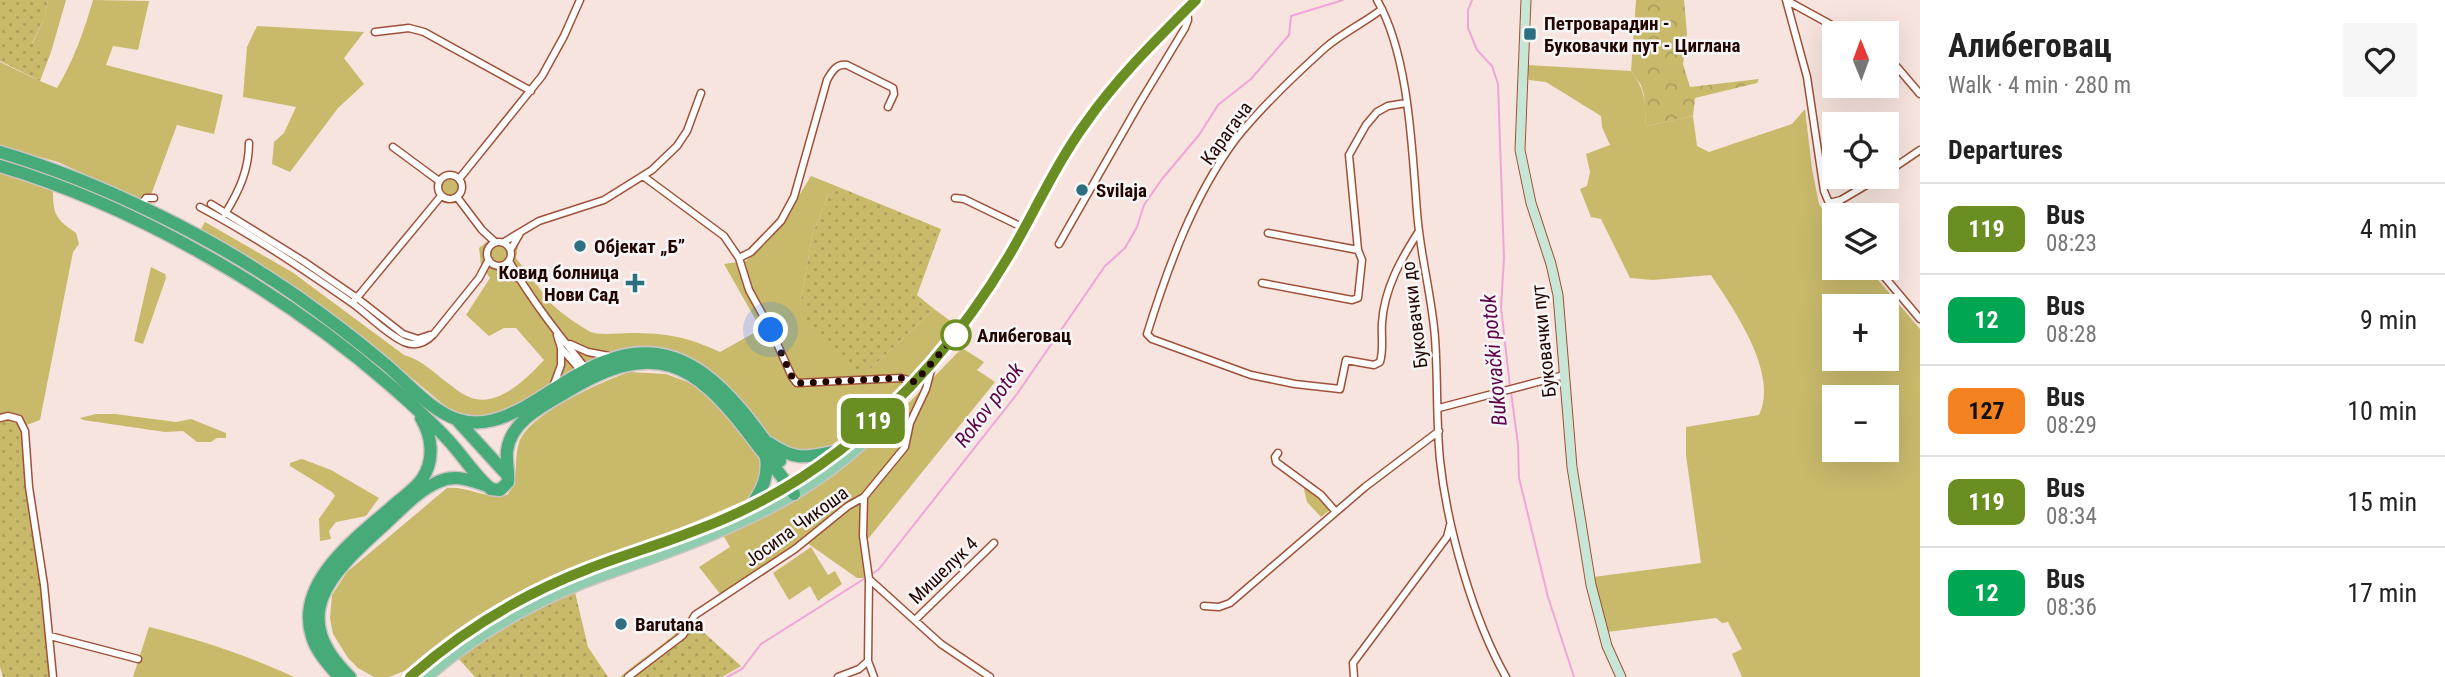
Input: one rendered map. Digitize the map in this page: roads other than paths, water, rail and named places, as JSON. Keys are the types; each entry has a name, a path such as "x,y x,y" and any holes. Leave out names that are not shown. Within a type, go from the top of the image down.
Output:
{"highway":[{"path":"0,152 194,250 241,277 354,356 414,406 448,440 487,486"},
{"path":"0,166 53,177 139,207 225,251 293,294 356,340 432,405 456,419 508,476"},
{"path":"350,677 324,641 318,618 324,590 342,565 422,491 439,481 463,478 494,490 506,485 509,444 520,423 614,358 654,355 676,359 699,369 728,393 765,440 794,488"},
{"path":"456,419 475,423 492,421 514,412 551,390 588,375 620,367 644,363 670,366 705,384 723,401 794,488"},
{"path":"339,677 322,657 313,639 309,623 312,599 333,562 422,478 431,449 428,430 414,406"},
{"path":"765,440 786,453 800,457 838,452"},
{"path":"752,505 765,482 766,457"}],"main road":[{"path":"427,677 481,637 541,602 592,579 729,527 864,444 967,320 1084,124 1139,58 1196,0"},
{"path":"410,677 465,634 539,591 589,569 695,531 794,488 915,382"}],"street":[{"path":"459,179 549,65 580,0"},
{"name":"Буковачки до","path":"1377,0 1397,50 1406,103 1419,231 1435,336 1440,459 1450,523 1492,653 1506,677"},
{"name":"Буковачки пут","path":"1526,0 1520,150 1531,203 1557,289 1572,469 1591,585 1607,646 1621,677"},
{"path":"1786,0 1824,21"},
{"path":"1786,0 1807,77 1822,181 1829,203"},
{"path":"1059,244 1185,28 1189,15 1187,9"},
{"name":"Карагача","path":"1382,9 1325,48 1265,106 1237,138 1189,220 1147,334 1152,339 1251,375 1338,390 1341,388 1346,360 1374,365 1380,362 1382,322 1389,289 1401,261 1419,231"},
{"path":"375,32 409,28 424,32 531,91"},
{"path":"739,258 751,252 781,221 794,197 827,80 834,68 848,65 892,88 894,94 888,107"},
{"path":"1899,69 1920,94"},
{"path":"517,278 495,264 486,252 492,244 504,242 539,221 604,200 643,176 661,163 682,138 691,123 702,93"},
{"path":"1262,283 1356,299 1360,294 1362,261 1358,250 1349,155 1366,125 1377,112 1388,106 1406,103"},
{"path":"224,216 244,177 249,142"},
{"path":"393,147 439,181"},
{"path":"1899,164 1920,150"},
{"path":"449,175 459,179 462,191 457,197 449,200 441,196 437,189 439,181 449,175"},
{"path":"643,176 724,236 739,258 749,290 797,383 901,378 915,382"},
{"path":"1832,203 1860,189"},
{"path":"354,300 441,196"},
{"path":"457,197 492,244"},
{"path":"139,207 146,198 154,198"},
{"path":"955,198 964,199 1024,228"},
{"path":"211,204 224,216 354,300 405,342 413,344 422,343 435,332 479,278 495,264 509,261"},
{"path":"200,207 224,216"},
{"path":"520,233 511,249 509,261 517,278 588,375"},
{"path":"1268,233 1358,250"},
{"path":"504,242 511,249"},
{"path":"1887,280 1920,319"},
{"path":"564,345 614,358"},
{"path":"551,390 559,370 564,345"},
{"name":"Јосипа Чикоша","path":"628,677 683,635 695,615 795,549 848,506 864,497 905,447 910,423 926,389 932,364"},
{"path":"1439,408 1564,375"},
{"path":"0,418 8,416 19,419 25,431 53,677"},
{"path":"1204,606 1219,607 1230,603 1365,487 1439,431"},
{"path":"1278,453 1276,461 1321,495 1336,512"},
{"path":"864,497 868,661 874,677"},
{"path":"1354,677 1353,663 1447,537 1450,523"},
{"name":"Мишелук 4","path":"915,620 993,543"},
{"path":"868,576 941,644 989,677"},
{"path":"50,636 138,659"},
{"path":"838,677 859,669 868,661"}],"waterway":[{"name":"Rokov potok","path":"872,574 879,569 1017,394 1105,266 1125,248 1137,227 1144,205 1199,135 1218,105 1251,79 1289,35 1291,16 1343,0"},
{"name":"Bukovački potok","path":"1472,0 1468,10 1468,28 1477,50 1492,66 1498,84 1504,258 1501,307 1510,387"},
{"name":"Bukovački potok","path":"1511,392 1518,444 1519,478 1548,597 1574,677"},
{"name":"Rokov potok","path":"727,677 742,669 761,644 867,577"}],"place":[{"name":"Петроварадин - Буковачки пут - Циглана","path":"1530,34"},
{"name":"Svilaja","path":"1082,190"},
{"name":"Објекат „Б”","path":"580,246"},
{"name":"Ковид болница Нови Сад","path":"635,283"},
{"name":"Алибеговац","path":"956,335"},
{"name":"Barutana","path":"621,624"}]}
